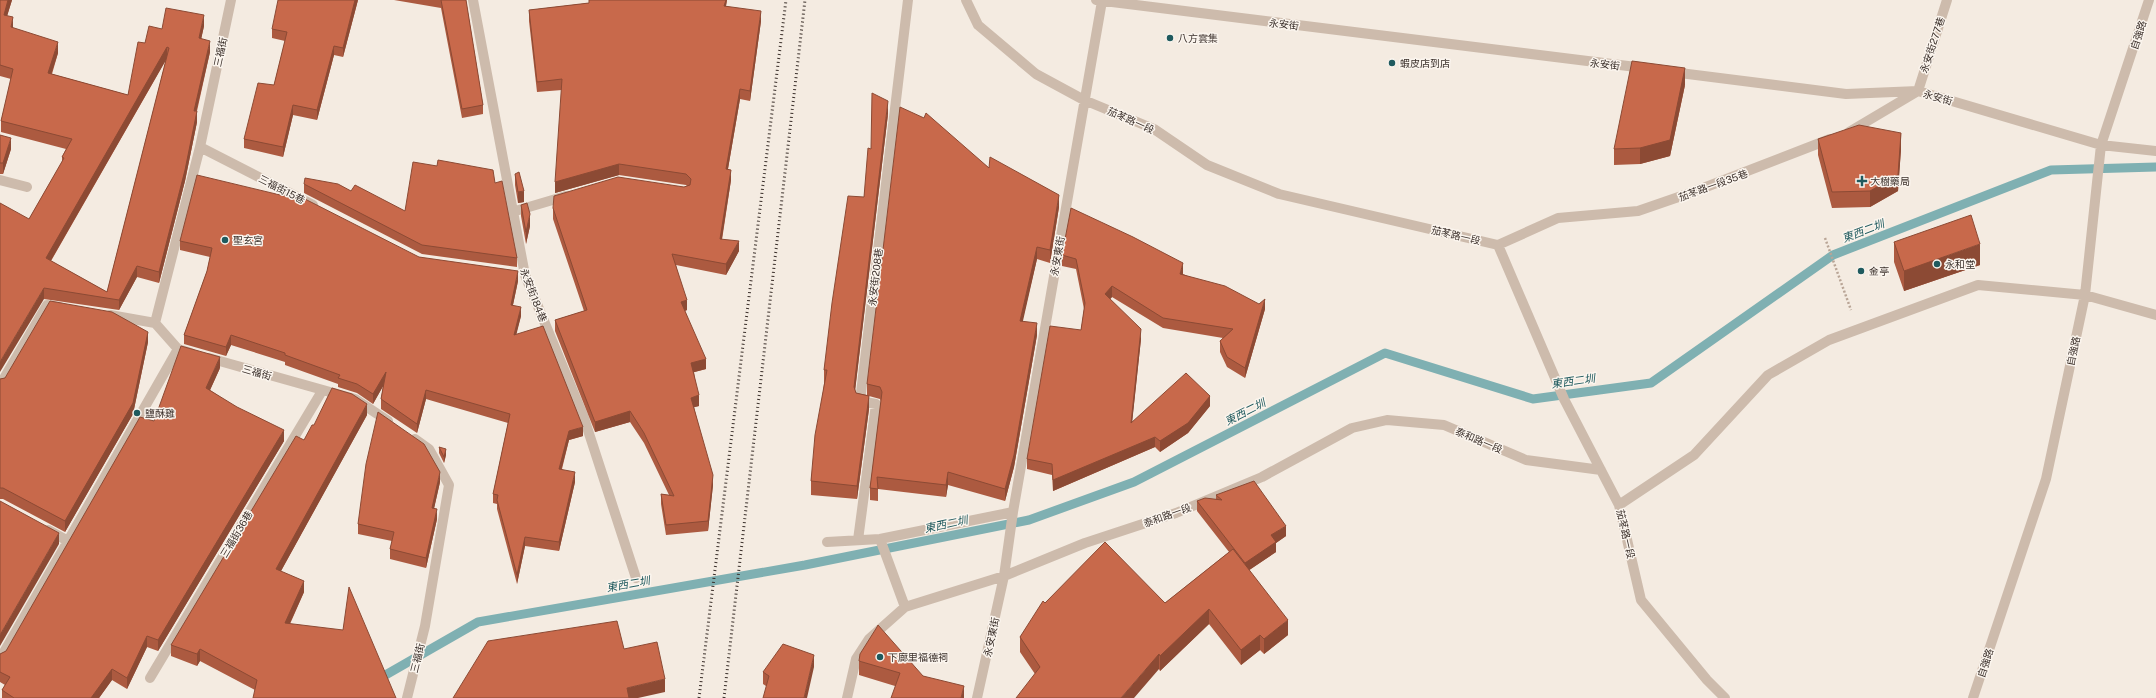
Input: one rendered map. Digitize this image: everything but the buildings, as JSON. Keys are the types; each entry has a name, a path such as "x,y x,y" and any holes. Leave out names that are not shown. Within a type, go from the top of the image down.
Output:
{"street":[{"name":"三福街","path":"155,323 200,147 231,0"},
{"name":"永安街184巷","path":"473,0 512,212 521,275 584,418 636,578"},
{"name":"永安街208巷","path":"858,540 876,404 860,401 908,0"},
{"name":"茄苳路一段","path":"966,0 978,25 1036,74 1084,100 1154,129 1207,165 1279,194 1498,245 1564,399 1619,505 1641,600 1707,680 1725,698"},
{"name":"永安東街","path":"977,698 1004,576 1013,512 1084,100 1099,0"},
{"name":"永安街","path":"1099,0 1846,94 1918,91 2101,145 2156,151"},
{"name":"永安街277巷","path":"1918,91 1947,0"},
{"name":"自強路","path":"1973,698 2046,479 2084,296 2101,145 2149,0"},
{"name":"茄苳路一段35巷","path":"1498,245 1558,218 1638,211 1693,192 1849,132 1918,91"},
{"name":"三福街15巷","path":"200,147 324,211"},
{"path":"0,180 27,188"},
{"path":"512,212 580,192"},
{"path":"1619,505 1694,455 1768,375 1829,340 1978,285 2084,296 2156,315"},
{"path":"0,385 47,305 70,309"},
{"path":"0,659 178,349 155,323 101,314"},
{"name":"三福街","path":"178,349 322,391 355,399 429,449 449,485 425,626 407,698"},
{"name":"三福街36巷","path":"150,678 322,391"},
{"name":"泰和路一段","path":"847,698 856,659 869,639 906,607 1004,576 1085,543 1176,514 1262,477 1352,428 1387,420 1444,425 1526,460 1601,470"},
{"path":"827,542 880,539 1013,512"},
{"path":"41,526 68,541"},
{"path":"880,539 906,607"}],"path":[{"path":"1825,238 1858,329"}],"waterway":[{"name":"東西二圳","path":"375,681 478,622 805,565 1029,520 1134,482 1385,353 1533,399 1651,383 1833,255 2051,170 2156,167"}],"railway":[{"path":"699,698 786,0"},
{"path":"724,698 805,0"}],"place":[{"name":"八方雲集","path":"1170,38"},
{"name":"蝦皮店到店","path":"1392,63"},
{"name":"大樹藥局","path":"1862,181"},
{"name":"聖玄宮","path":"225,240"},
{"name":"永和堂","path":"1937,264"},
{"name":"金亭","path":"1861,271"},
{"name":"鹽酥雞","path":"137,413"},
{"name":"下廍里福德祠","path":"880,657"}]}
